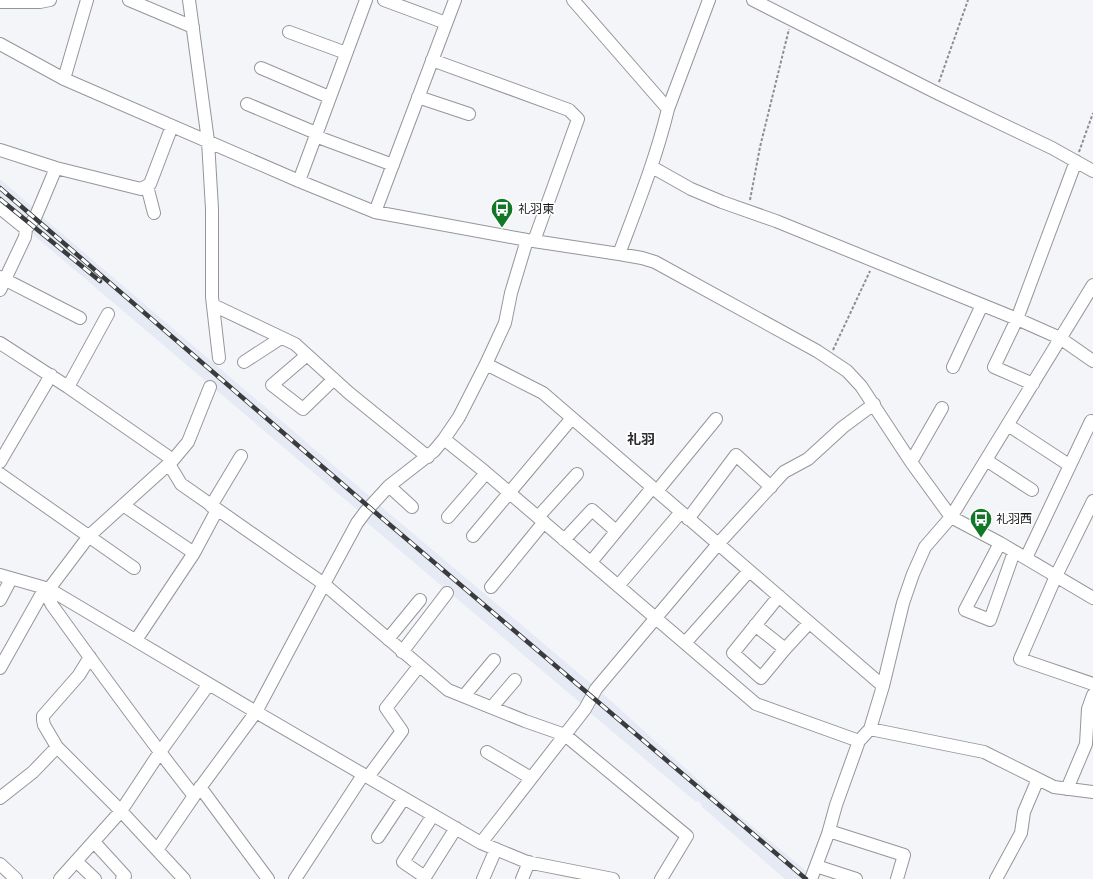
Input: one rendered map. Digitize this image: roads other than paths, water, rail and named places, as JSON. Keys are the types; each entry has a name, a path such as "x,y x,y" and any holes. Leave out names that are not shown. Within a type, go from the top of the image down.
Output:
{"street":[{"path":"0,2 40,2 50,0"},
{"path":"64,79 87,0"},
{"path":"129,0 193,27"},
{"path":"189,0 208,141 212,208 213,305 219,358"},
{"path":"299,181 366,0"},
{"path":"384,0 446,23"},
{"path":"375,212 455,0"},
{"path":"573,0 668,109"},
{"path":"619,254 652,167 668,109 709,0"},
{"path":"753,0 935,92 1052,148 1093,171"},
{"path":"289,32 346,53"},
{"path":"0,44 64,79 299,181 375,212 530,240 642,258 655,262 829,358 847,371 861,386 874,404 911,462 952,517 1000,543 1093,598"},
{"path":"157,850 197,792 256,712 357,523 385,490 405,473 428,457 444,439 459,417 486,364 505,322 511,293 530,240 578,119 569,110 432,60"},
{"path":"261,68 329,97"},
{"path":"418,97 469,114"},
{"path":"247,104 316,135 393,165"},
{"path":"0,150 56,168 141,189 150,184 172,126"},
{"path":"1033,384 994,367 1016,319 1076,161"},
{"path":"652,167 691,189 874,261 1060,338 1093,361"},
{"path":"56,168 35,218 26,229 25,237 2,282 80,318"},
{"path":"147,186 154,213"},
{"path":"0,208 26,229"},
{"path":"856,879 813,874 859,741 870,729 913,574 925,547 952,517 1093,285"},
{"path":"213,305 295,344 334,379 428,457"},
{"path":"953,367 982,305"},
{"path":"68,387 108,314"},
{"path":"244,362 281,338"},
{"path":"0,343 51,375 171,462 181,484 324,584 448,690 525,721 565,735 687,836 661,879"},
{"path":"307,355 272,386 303,409 334,379"},
{"path":"486,364 543,393 883,686"},
{"path":"0,462 51,375"},
{"path":"0,668 47,588 89,536 171,462 188,442 210,387"},
{"path":"481,843 585,709 596,689 718,544 784,472 808,459 843,427 874,404"},
{"path":"911,462 942,408"},
{"path":"473,536 572,418"},
{"path":"590,562 716,419"},
{"path":"1026,558 1092,421"},
{"path":"1008,425 1070,465"},
{"path":"444,439 510,493 756,704 859,741"},
{"path":"618,586 684,515 736,455 771,487"},
{"path":"136,640 194,553 214,508 241,456"},
{"path":"986,460 1032,490"},
{"path":"448,517 486,473"},
{"path":"0,474 134,568"},
{"path":"491,587 577,474"},
{"path":"385,490 412,506"},
{"path":"1093,501 1056,576 1020,659 1093,684"},
{"path":"123,505 194,553"},
{"path":"564,540 592,510 616,531"},
{"path":"1000,543 965,610 990,620 1014,552"},
{"path":"685,643 749,571"},
{"path":"0,600 6,577 47,588 481,843 529,862 613,879"},
{"path":"47,588 52,605 160,752 197,792 268,879"},
{"path":"402,652 447,593"},
{"path":"779,596 733,653 761,678 809,623"},
{"path":"388,639 420,600"},
{"path":"755,625 785,649"},
{"path":"90,657 79,675 43,716 44,725 57,747 184,879"},
{"path":"464,696 494,660"},
{"path":"295,879 365,776 402,731 386,708 419,666"},
{"path":"492,708 515,680"},
{"path":"60,879 121,812 160,752 209,684"},
{"path":"1067,789 1086,744 1088,709 1093,695"},
{"path":"870,729 984,752 1054,787 1093,792"},
{"path":"0,798 33,772 57,747"},
{"path":"487,752 531,778"},
{"path":"996,879 1021,833 1024,812 1038,779"},
{"path":"378,837 404,798"},
{"path":"433,815 402,862 425,877 456,828"},
{"path":"829,831 904,855 897,879"},
{"path":"94,842 125,876 122,879"},
{"path":"484,879 496,849"},
{"path":"76,861 95,879"},
{"path":"522,879 529,862"},
{"path":"0,864 16,879"}],"railway":[{"path":"0,188 369,507 806,879"},
{"path":"0,199 100,281"}],"place":[{"name":"礼羽東","path":"502,228"},
{"name":"礼羽西","path":"981,538"}],"district":[{"name":"礼羽","path":"641,439"}]}
